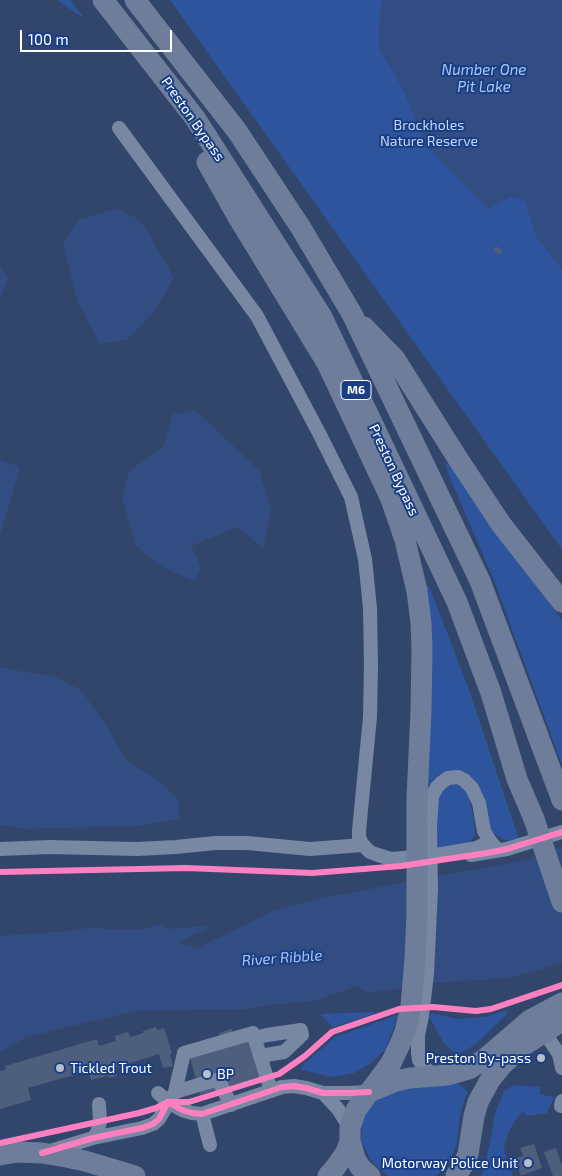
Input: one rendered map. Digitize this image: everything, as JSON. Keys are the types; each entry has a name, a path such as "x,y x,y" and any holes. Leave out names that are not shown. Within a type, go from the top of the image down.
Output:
{"highway":[{"name":"Preston Bypass","path":"103,0 195,118 322,317 457,602 491,693 517,779 534,819 562,902"},
{"name":"Preston Bypass","path":"135,0 237,131 301,228 352,314 480,581 562,800"},
{"path":"143,51 327,363 391,499 405,540 417,591 422,649 417,798 423,827 415,959 410,1006 412,1033 401,1042 391,1063 356,1110 346,1152 328,1176"},
{"path":"352,314 395,358 458,460 496,516 562,602"},
{"path":"370,1091 410,1078 459,1072 477,1064 530,1020 562,1003"},
{"path":"456,1176 468,1154 474,1116 483,1090 502,1065 524,1045 562,1021"},
{"path":"350,1135 355,1158 360,1167 370,1176"},
{"path":"0,1155 18,1152 42,1153 85,1161 135,1176"},
{"path":"0,1159 18,1165 46,1168 85,1176"}],"street":[{"path":"119,128 257,316 351,497 366,559 370,608 370,717 360,831 363,845 370,852 391,859 442,854 477,848 490,841"},
{"path":"423,827 432,796 437,787 448,778 458,777 472,788 479,803 484,831 490,841 496,847 506,849"},
{"path":"400,866 487,853 562,832"},
{"path":"0,850 50,847 137,849 215,843 248,843 310,849 363,845"},
{"path":"254,1038 301,1030 302,1035 284,1052 260,1056"},
{"path":"544,1032 559,1054 562,1068"},
{"path":"42,1153 93,1138 153,1124 159,1119 184,1052 253,1033 271,1091"},
{"path":"412,1033 419,1060 424,1068 434,1076"},
{"path":"167,1096 215,1080 221,1085 230,1105"},
{"path":"167,1096 182,1110 202,1114 282,1087 294,1086 323,1093 370,1091"},
{"path":"323,1093 338,1110 350,1135"},
{"path":"93,1138 100,1122 99,1104"},
{"path":"202,1114 210,1145"}],"green space":[{"path":"57,0 70,0 85,19"},
{"name":"Brockholes Nature Reserve","path":"170,0 562,0 562,549 558,544"},
{"path":"445,461 502,541 562,620 562,765 494,580 447,471"},
{"path":"429,586 468,687 519,840 510,841 493,833 480,794 446,772 437,776 427,788 422,587"},
{"path":"456,784 462,786 468,792 475,834 467,844 434,851 438,798 442,790 449,785"},
{"path":"507,1010 508,1013 476,1044 459,1054 451,1050 443,1042 429,1016 432,1013 457,1019 485,1017"},
{"path":"374,1012 375,1014 333,1027 320,1014"},
{"path":"398,1015 386,1049 371,1063 354,1073 332,1077 301,1070 303,1065 335,1037"},
{"path":"457,1082 468,1092 460,1115 457,1142 453,1154 449,1163 441,1172 435,1176 389,1176 376,1166 361,1141 362,1124 367,1111 377,1100 390,1091"},
{"path":"514,1085 541,1087 539,1094 554,1097 547,1113 526,1116 524,1111 510,1129 504,1145 505,1154 513,1176 480,1176 483,1173 494,1116 504,1091"}],"water":[{"name":"Number One Pit Lake","path":"382,0 562,0 562,270 536,237 525,201 510,197 488,209 426,146 404,92 379,48"},
{"path":"117,208 140,220 174,278 154,311 127,340 100,344 77,301 63,243 79,220"},
{"path":"0,266 8,279 0,298"},
{"path":"195,410 259,470 271,508 263,548 237,527 191,546 201,567 195,582 161,566 136,546 122,498 129,471 163,447 173,414"},
{"path":"0,460 20,467 0,536"},
{"path":"0,667 53,676 81,690 105,724 128,762 158,780 179,801 179,819 139,826 23,829 0,825"},
{"name":"River Ribble","path":"562,847 562,963 509,978 436,983 369,993 357,986 314,1001 247,1009 135,1011 27,1037 0,1052 0,936 68,931 94,927 109,930 146,929 162,925 166,929 207,926 207,931 196,933 179,943 197,948 275,910 323,898 527,860"}],"building":[{"path":"496,246 503,251 500,255 493,250"},
{"name":"Tickled Trout","path":"156,1027 157,1030 164,1028 172,1053 170,1054 173,1066 163,1068 159,1054 114,1068 117,1076 109,1078 106,1070 107,1076 91,1080 88,1071 28,1088 31,1100 0,1109 0,1071 6,1070 5,1066 97,1039 99,1046 116,1041 115,1036 128,1032 130,1037"},
{"path":"232,1029 236,1044 250,1040 261,1078 200,1095 190,1057 224,1048 219,1033"},
{"name":"Motorway Police Unit","path":"534,1144 542,1168 521,1176 514,1158 523,1156 520,1148"},
{"path":"556,1148 562,1166 562,1176 553,1176 544,1152"}],"cycle path":[{"path":"0,872 186,868 312,873 401,866 487,853 507,849 562,832"},
{"path":"0,1143 139,1113 168,1102 189,1102 279,1074 305,1056 332,1032 399,1009 433,1007 476,1011 491,1009 562,985"},
{"path":"42,1153 93,1138 153,1124 159,1119 168,1102 182,1110 202,1114 282,1087 294,1086 323,1093 369,1092"}],"place":[{"name":"Preston By-pass","path":"541,1058"},
{"name":"Tickled Trout","path":"60,1068"},
{"name":"BP","path":"207,1074"},
{"name":"Motorway Police Unit","path":"528,1163"}]}
